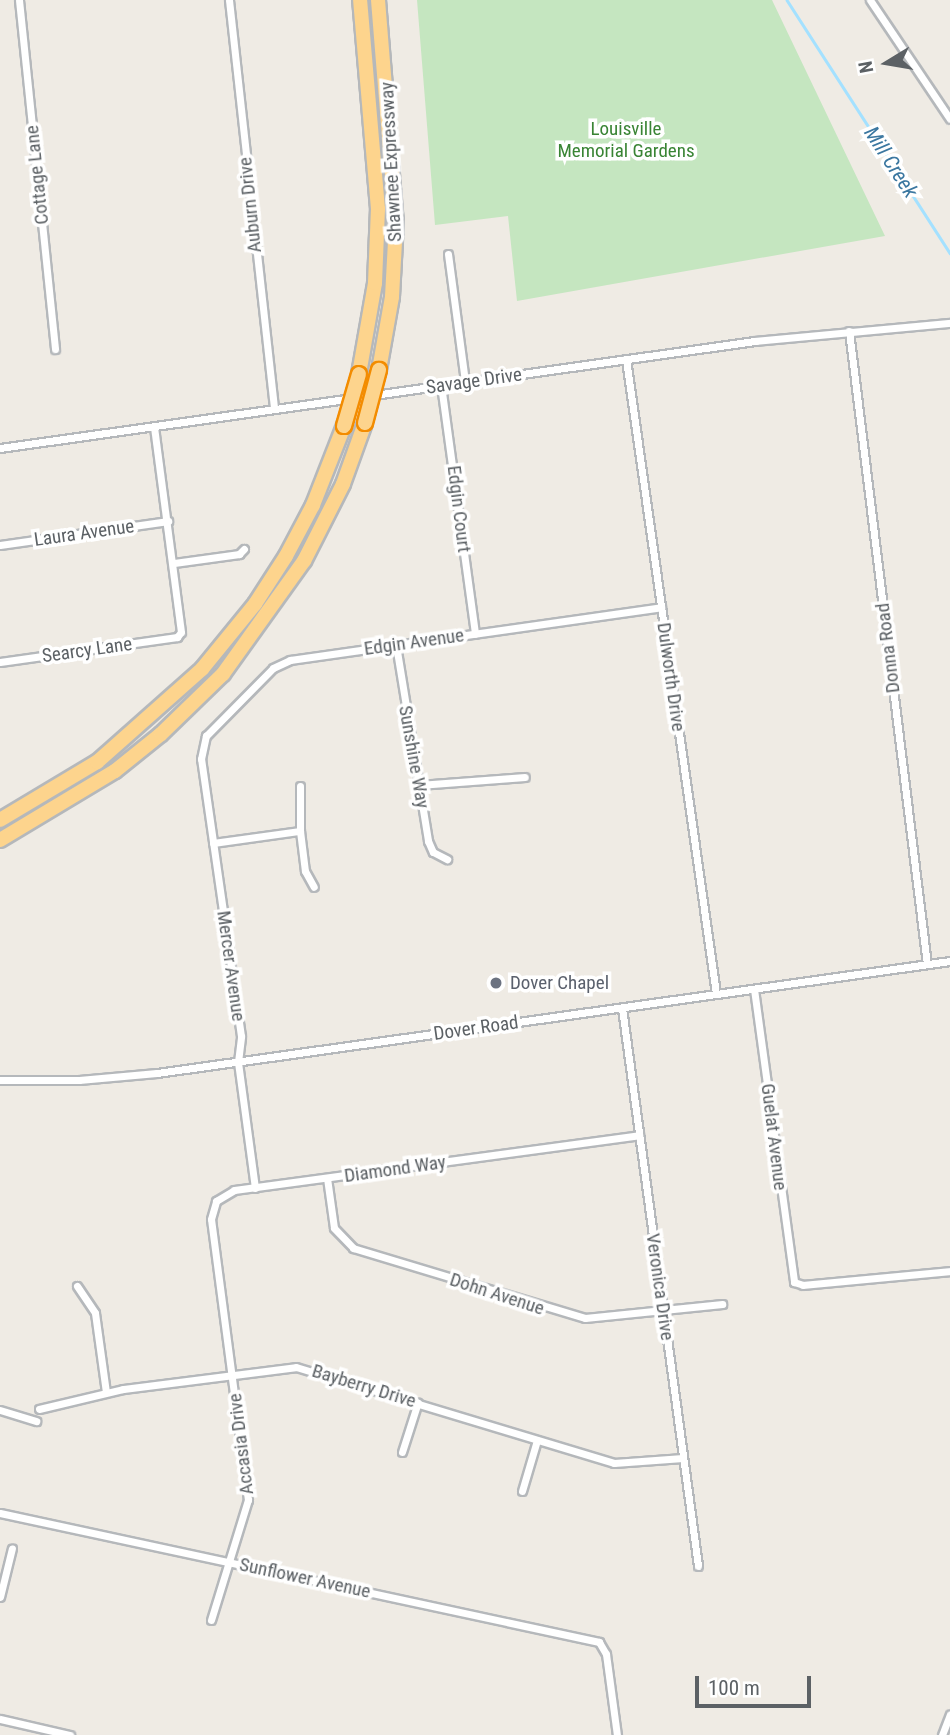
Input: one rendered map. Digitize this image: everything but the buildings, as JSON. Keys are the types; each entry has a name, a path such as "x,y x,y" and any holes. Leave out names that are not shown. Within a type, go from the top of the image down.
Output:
{"highway":[{"name":"Shawnee Expressway","path":"0,820 97,762 202,669 255,604 286,556 313,505 344,426 359,374 375,283 378,209 360,0"},
{"name":"Shawnee Expressway","path":"0,840 66,804 115,771 223,674 304,561 343,484 365,424 379,370 392,297 396,223 379,0"}],"street":[{"name":"Cottage Lane","path":"19,0 55,349"},
{"name":"Auburn Drive","path":"229,0 274,409"},
{"path":"870,0 950,119"},
{"path":"448,254 465,382"},
{"name":"Savage Drive","path":"0,448 626,359 849,331 950,323"},
{"name":"Donna Road","path":"849,331 927,964"},
{"name":"Dulworth Drive","path":"626,359 716,994"},
{"name":"Edgin Court","path":"441,385 475,634"},
{"path":"154,427 174,563 239,554 244,549"},
{"name":"Laura Avenue","path":"0,545 168,521"},
{"name":"Searcy Lane","path":"0,662 174,638 182,628 174,563"},
{"name":"Edgin Avenue","path":"202,744 214,727 280,664 661,607"},
{"name":"Sunshine Way","path":"396,645 430,848 447,859"},
{"name":"Mercer Avenue","path":"202,744 213,843 241,1036 238,1062 255,1188"},
{"path":"419,785 525,776"},
{"path":"300,786 300,831 305,871 314,887"},
{"path":"213,843 300,831"},
{"name":"Dover Road","path":"0,1080 105,1079 950,961"},
{"name":"Guelat Avenue","path":"754,989 796,1284 950,1271"},
{"name":"Veronica Drive","path":"622,1008 698,1566"},
{"name":"Diamond Way","path":"217,1264 211,1219 214,1205 227,1192 639,1135"},
{"name":"Dohn Avenue","path":"327,1178 334,1228 353,1248 570,1316 601,1320 722,1304"},
{"name":"Accasia Drive","path":"211,1620 248,1500 217,1264"},
{"path":"77,1286 95,1312 106,1392"},
{"name":"Bayberry Drive","path":"39,1409 106,1392 232,1374 305,1368 614,1463 683,1458"},
{"path":"402,1452 418,1402"},
{"path":"0,1410 36,1421"},
{"path":"522,1491 537,1440"},
{"name":"Sunflower Avenue","path":"0,1513 594,1640 606,1651 617,1735"},
{"path":"0,1597 12,1548"},
{"path":"942,1735 950,1714"},
{"path":"0,1719 70,1735"},
{"path":"26,1735 28,1726"}],"green space":[{"name":"Louisville Memorial Gardens","path":"417,0 772,0 885,236 517,301 508,216 435,225"}],"waterway":[{"name":"Mill Creek","path":"787,0 950,253"}],"place":[{"name":"Dover Chapel","path":"496,983"}]}
